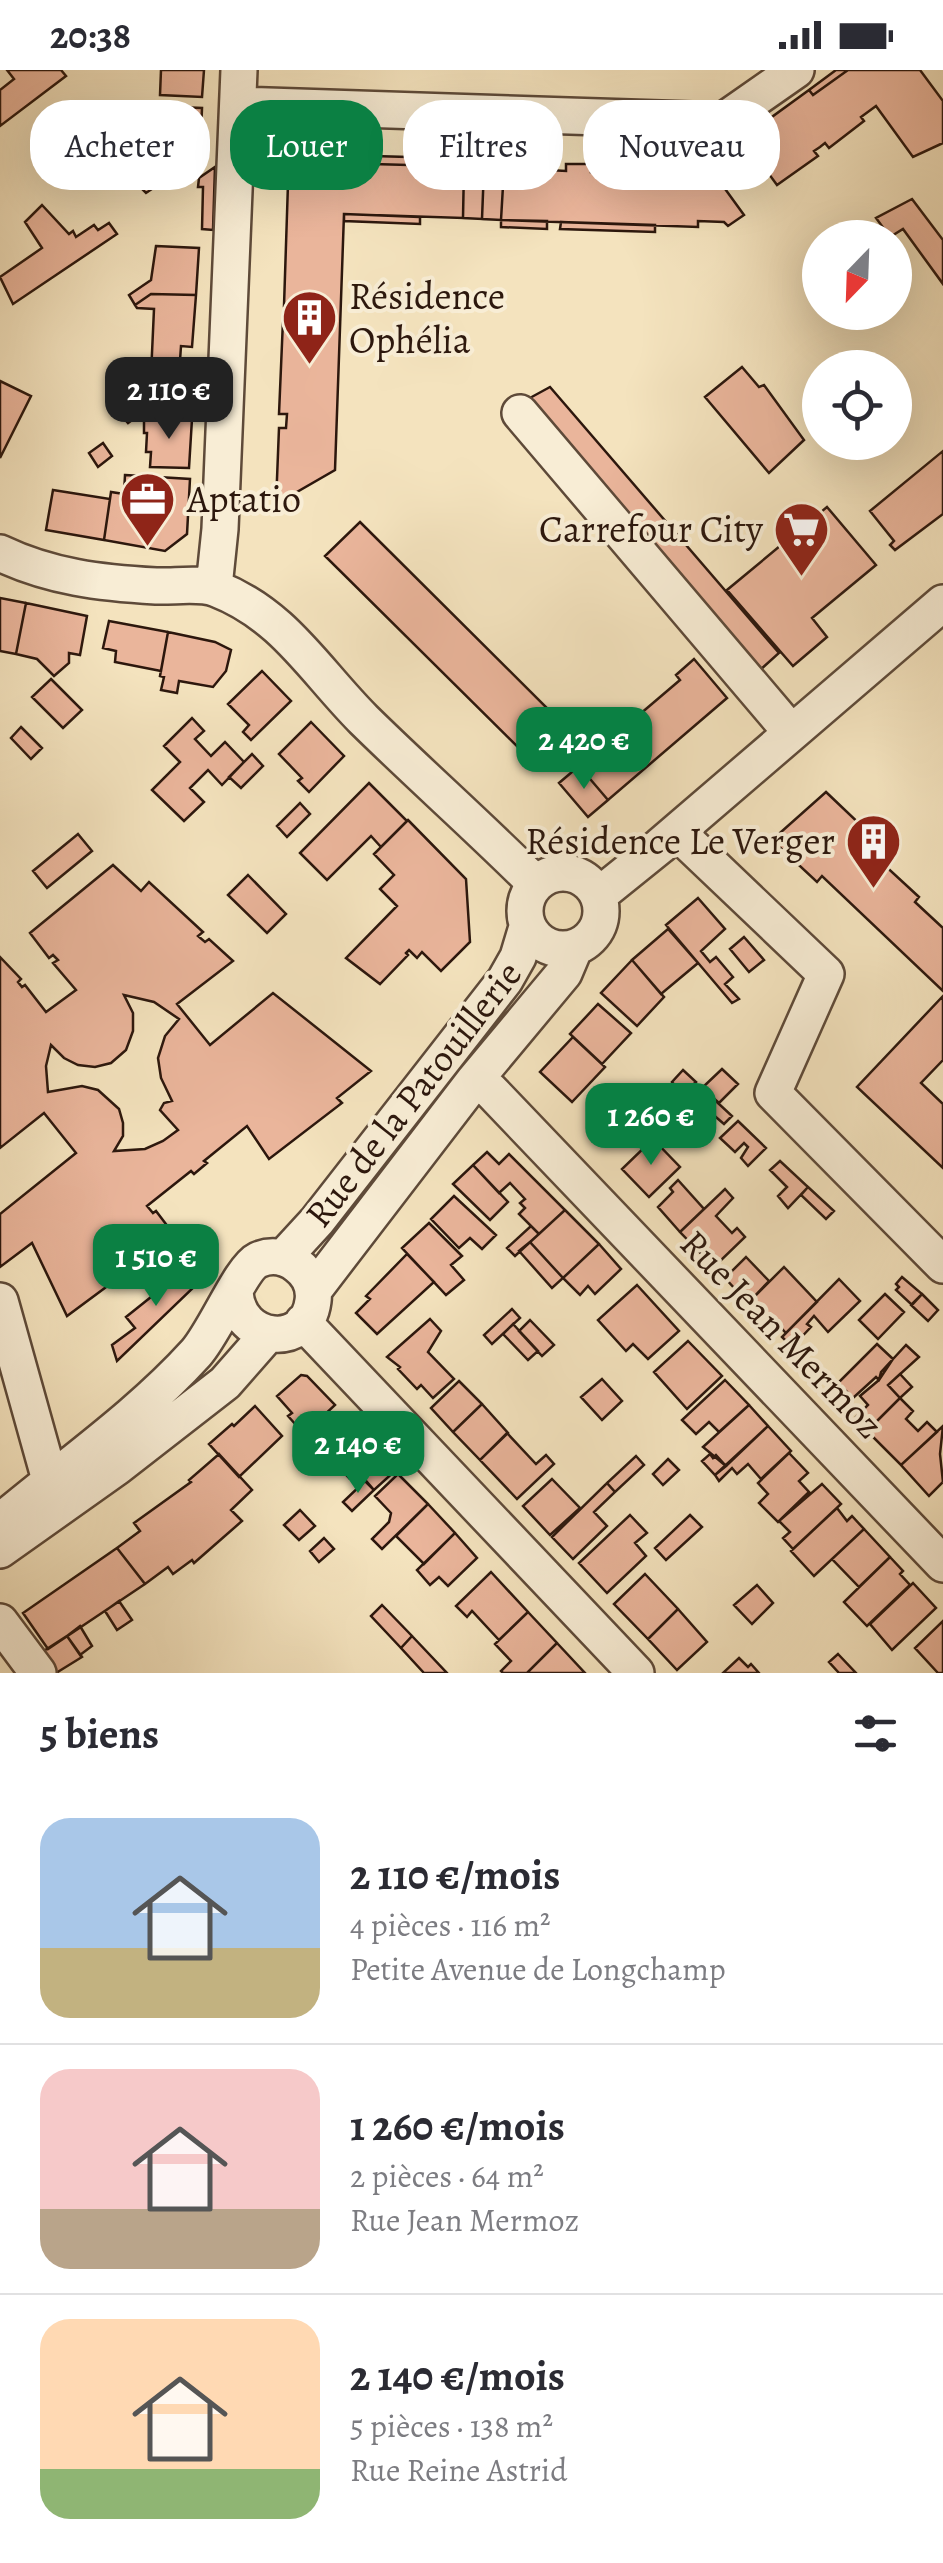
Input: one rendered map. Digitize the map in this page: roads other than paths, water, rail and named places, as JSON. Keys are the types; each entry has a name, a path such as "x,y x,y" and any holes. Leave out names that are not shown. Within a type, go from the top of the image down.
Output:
{"street":[{"path":"214,587 220,529 238,87 723,120 796,70"},
{"path":"520,412 791,732"},
{"path":"0,553 55,575 117,584 214,587 260,612 283,629 345,700 536,884"},
{"path":"598,896 943,602"},
{"path":"677,832 826,974 773,1094 943,1265"},
{"path":"570,873 587,881 598,896 602,907 596,931 588,942 575,948 554,949 543,944 528,927 524,908 536,884 552,874 570,873"},
{"name":"Rue de la Patouillerie","path":"283,1258 487,1004 518,957 528,927"},
{"name":"Rue de la Patouillerie","path":"0,1522 60,1490 225,1382 268,1334 289,1332 474,1081 564,973 575,948"},
{"name":"Rue Jean Mermoz","path":"474,1081 490,1090 943,1564"},
{"name":"Rue de la Patouillerie","path":"0,1550 197,1352 235,1292 239,1279 257,1260 283,1258 304,1270 308,1307"},
{"path":"235,1292 236,1304 247,1324 268,1334"},
{"path":"0,1301 60,1490"},
{"path":"308,1307 636,1673"},
{"path":"0,1622 38,1673"}],"place":[{"name":"Résidence Ophélia","path":"310,367"},
{"name":"Aptatio","path":"148,548"},
{"name":"Carrefour City","path":"802,578"},
{"name":"Résidence Le Verger","path":"874,890"}]}
